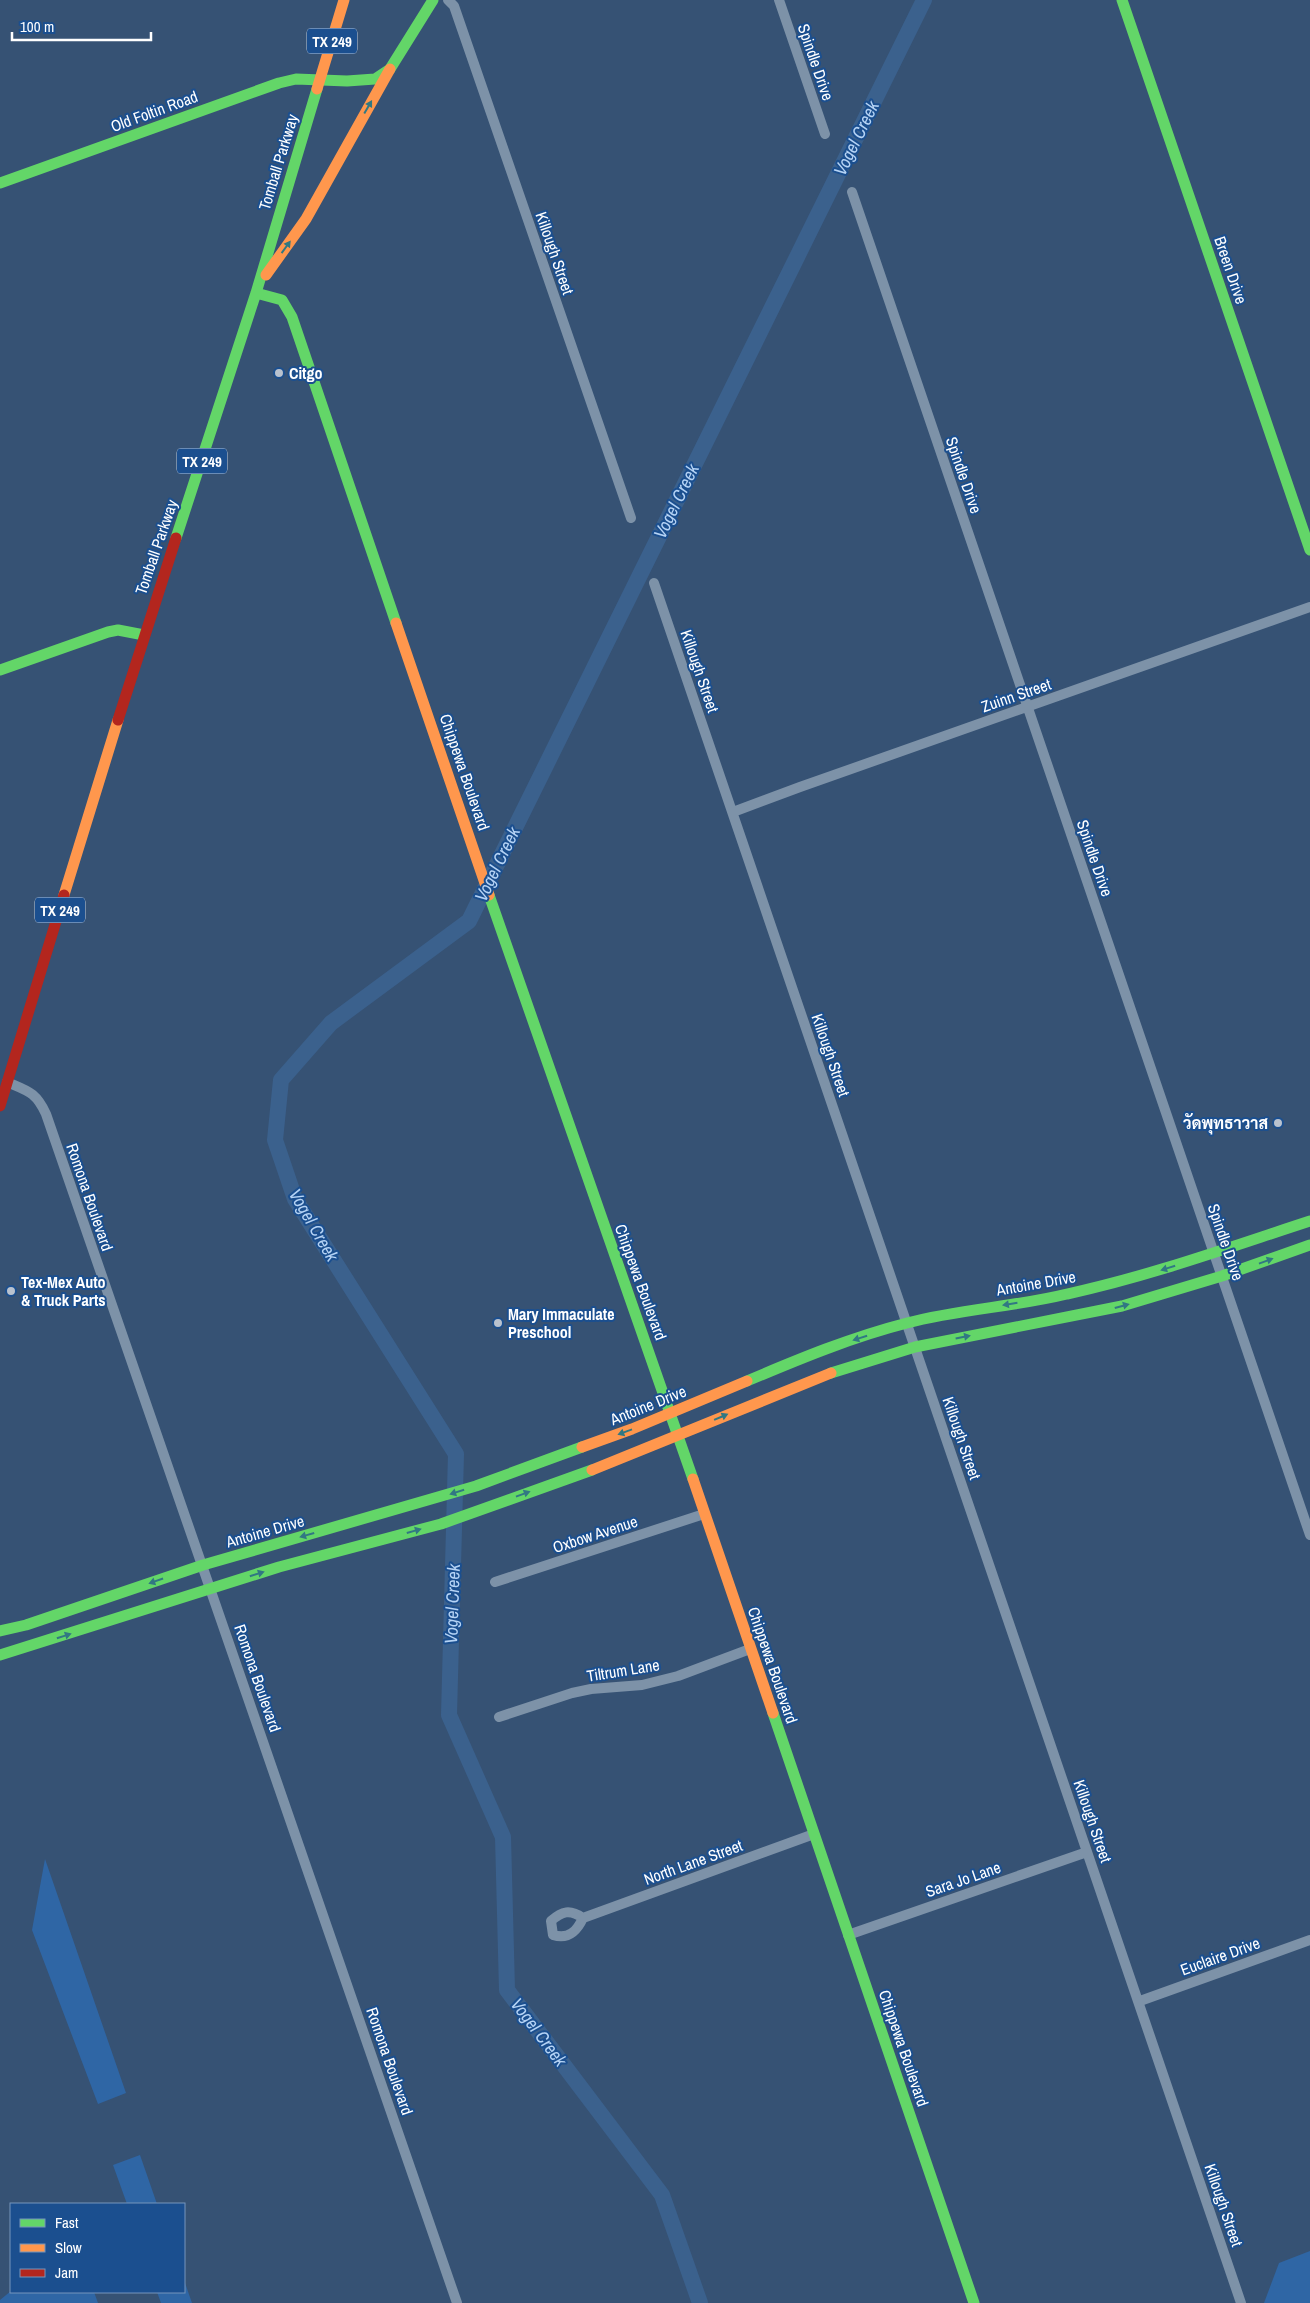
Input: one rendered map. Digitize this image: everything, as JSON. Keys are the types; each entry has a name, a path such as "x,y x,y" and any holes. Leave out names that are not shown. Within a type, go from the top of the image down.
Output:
{"main road":[{"name":"Tomball Parkway","path":"0,1106 144,635 257,290 344,0"},
{"path":"257,290 306,219 390,69 433,0"},
{"name":"Breen Drive","path":"1122,0 1310,550"},
{"name":"Old Foltin Road","path":"0,183 280,83 296,79 375,79 390,69"},
{"name":"Chippewa Boulevard","path":"257,290 282,300 292,317 547,1066 670,1415 974,2303"},
{"path":"0,670 108,632 118,630 144,635"},
{"name":"Antoine Drive","path":"0,1655 279,1567 346,1551 441,1524 478,1511 544,1474 670,1415 784,1365 907,1323 964,1311 1065,1296 1130,1280 1310,1221"},
{"name":"Antoine Drive","path":"0,1631 26,1625 203,1565 476,1486 615,1462 808,1381 915,1346 1070,1318 1122,1306 1222,1276 1310,1245"},
{"path":"1065,1296 1070,1318"},
{"path":"340,1526 346,1551"},
{"path":"26,1625 33,1646"}],"street":[{"name":"Killough Street","path":"448,0 454,6 631,518"},
{"name":"Spindle Drive","path":"779,0 825,134"},
{"name":"Spindle Drive","path":"852,192 1310,1535"},
{"name":"Killough Street","path":"654,583 1087,1852 1140,2000 1241,2303"},
{"name":"Zuinn Street","path":"733,812 1310,607"},
{"name":"Romona Boulevard","path":"7,1082 33,1092 41,1102 46,1114 457,2303"},
{"name":"Oxbow Avenue","path":"495,1582 704,1514"},
{"name":"Tiltrum Lane","path":"499,1718 572,1693 591,1689 642,1685 678,1676 750,1649"},
{"name":"North Lane Street","path":"582,1918 814,1834"},
{"name":"Sara Jo Lane","path":"848,1935 1087,1852"},
{"name":"Euclaire Drive","path":"1140,2000 1310,1940"}],"shaded area":[{"path":"45,1859 126,2093 98,2104 32,1930"},
{"path":"140,2155 157,2203 127,2203 113,2165"},
{"path":"1310,2251 1310,2303 1264,2303 1279,2263"},
{"path":"185,2283 192,2303 161,2303 157,2293 185,2293"},
{"path":"10,2292 94,2293 98,2303 0,2303 0,2300"}],"waterway":[{"name":"Vogel Creek","path":"700,2303 662,2195 507,1990 503,1837 449,1715 456,1454 295,1199 275,1140 281,1080 331,1023 469,921 924,0"}],"traffic: fast":[{"path":"0,183 279,83 296,79 347,81 375,79 390,69 433,0"},
{"path":"1122,0 1310,550"},
{"path":"176,538 256,293 317,89"},
{"path":"256,293 282,300 292,317 396,623"},
{"path":"0,670 108,632 118,630 144,635"},
{"path":"489,895 693,1479"},
{"path":"747,1381 826,1349 886,1329 947,1314 1027,1302 1098,1287 1129,1279 1310,1221"},
{"path":"831,1373 915,1347 1122,1306 1222,1276 1310,1245"},
{"path":"0,1631 26,1625 203,1565 476,1486 582,1447"},
{"path":"0,1655 279,1567 441,1524 592,1470"},
{"path":"773,1713 974,2303"}],"traffic: slow":[{"path":"317,89 344,0"},
{"path":"266,275 306,219 390,69"},
{"path":"396,623 489,895"},
{"path":"64,895 118,720"},
{"path":"592,1470 831,1373"},
{"path":"582,1447 632,1429 747,1381"},
{"path":"693,1479 773,1713"}],"traffic: jam":[{"path":"118,720 176,538"},
{"path":"0,1106 64,895"}],"place":[{"name":"Citgo","path":"279,373"},
{"name":"วัดพุทธาวาส","path":"1278,1123"},
{"name":"Tex-Mex Auto & Truck Parts","path":"11,1291"},
{"name":"Mary Immaculate Preschool","path":"498,1323"}]}
